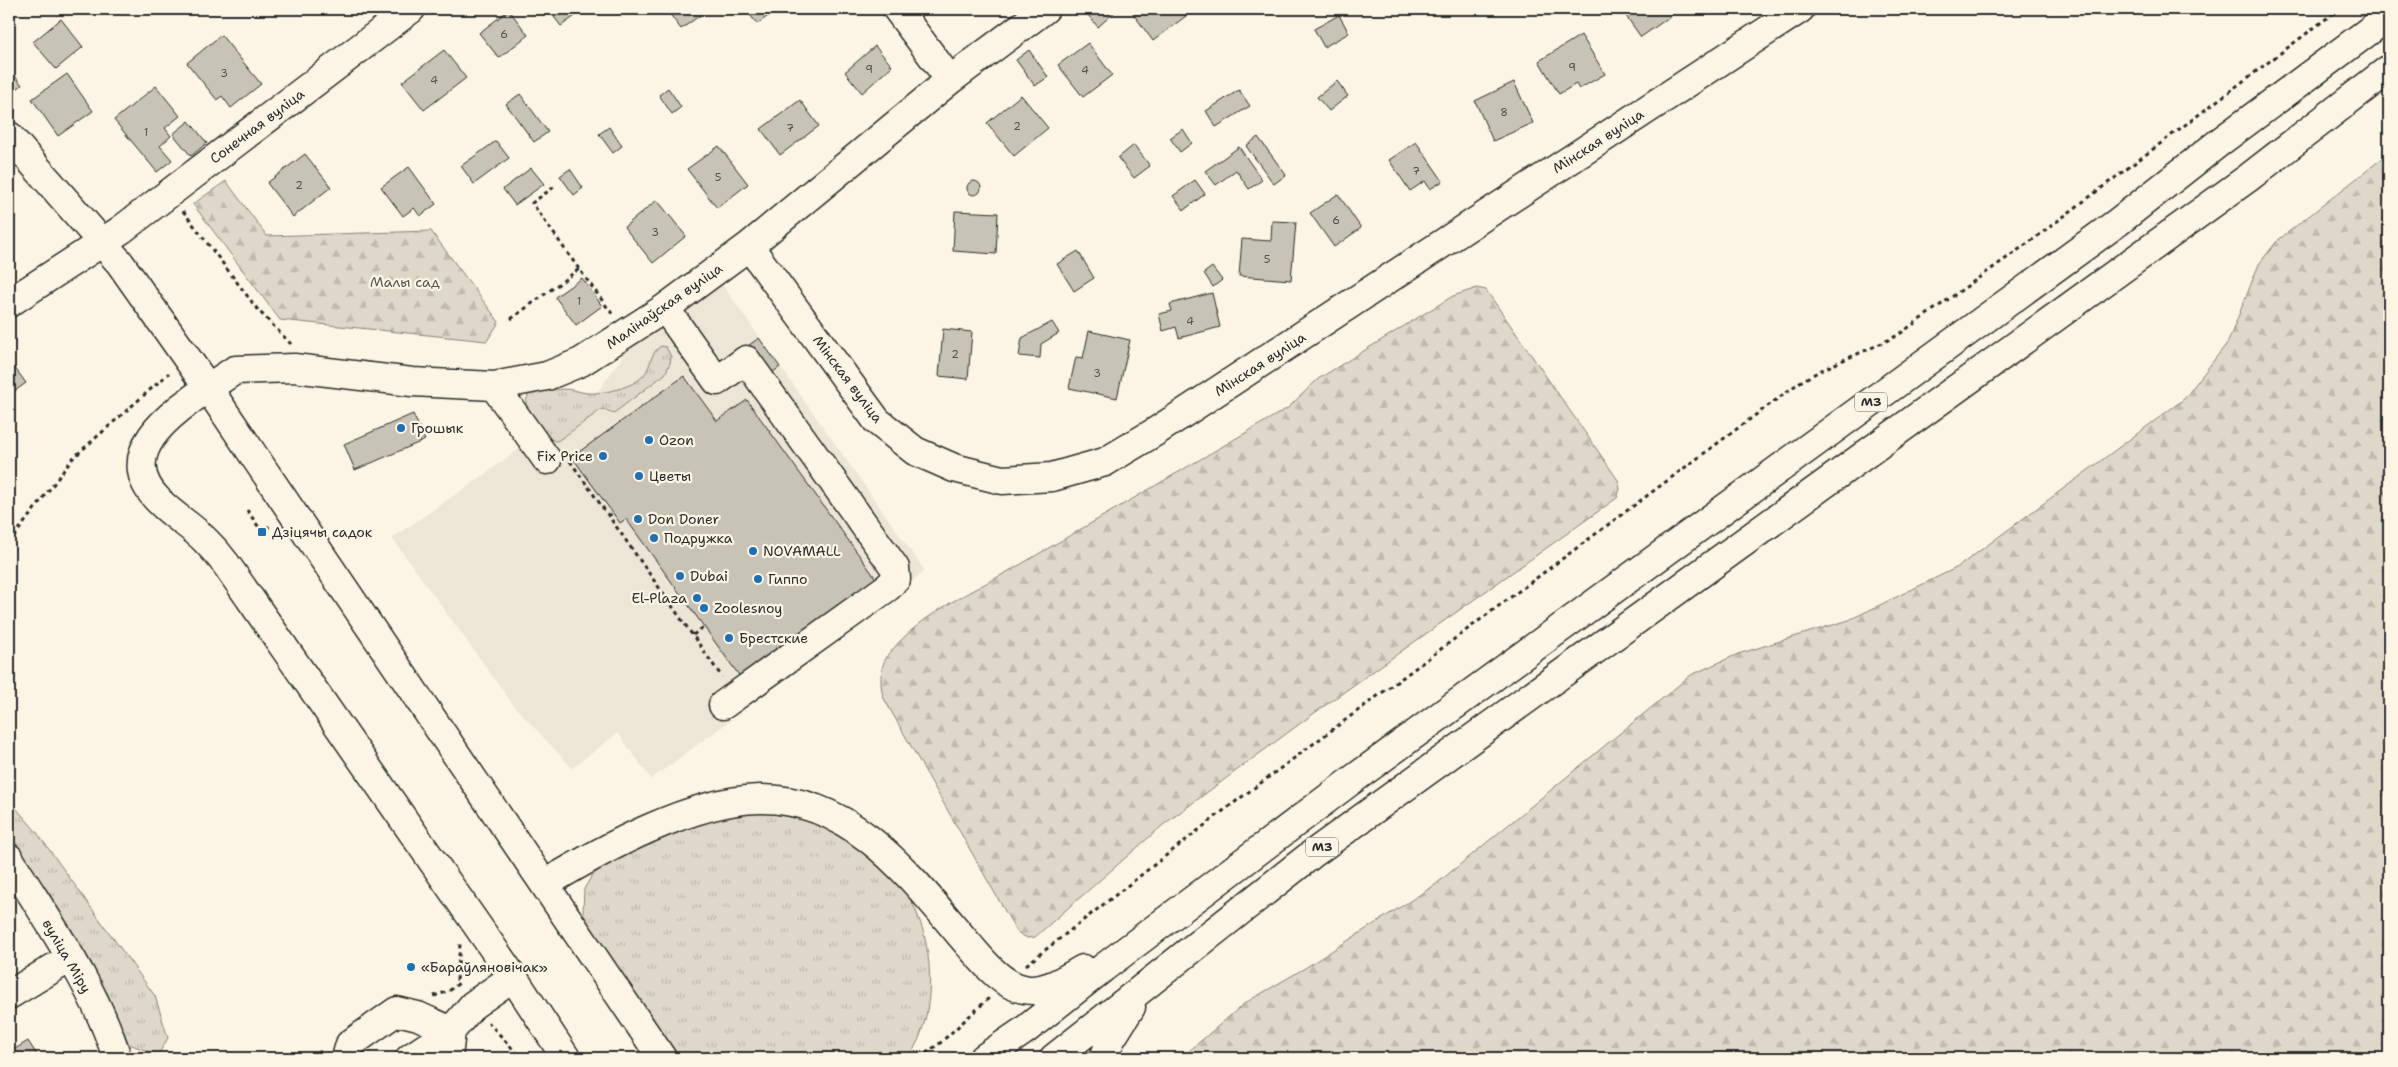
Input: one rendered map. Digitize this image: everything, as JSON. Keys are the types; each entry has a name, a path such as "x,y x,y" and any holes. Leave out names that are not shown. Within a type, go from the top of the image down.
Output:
{"main road":[{"name":"Сонечная вуліца","path":"9,303 103,242 411,9"},
{"path":"897,9 950,80"},
{"name":"Малінаўская вуліца","path":"566,1058 513,977 226,564 206,541 169,511 148,488 142,466 146,444 170,416 235,370 294,368 412,382 494,386 547,376 581,362 664,308 749,246 950,80 1045,9"},
{"name":"Мінская вуліца","path":"749,246 877,421 915,451 954,468 1002,480 1052,477 1105,462 1155,432 1800,9"},
{"name":"М3","path":"984,1058 1025,1030 1148,934 1348,783 2118,222 2221,141 2389,16"},
{"name":"М3","path":"1054,1058 1311,855 2248,178 2389,70"},
{"path":"9,136 103,242 208,388 662,1058"},
{"path":"664,308 717,381 746,360 895,568 896,579 888,587 725,694"},
{"path":"494,386 555,463"},
{"path":"545,884 611,847 654,826 738,801 760,799 786,801 816,808 846,820 872,840 923,892 990,968 1022,989 1039,990 1058,982 1148,934"},
{"name":"вуліца Міру","path":"9,858 70,958 108,1029 117,1058"},
{"path":"9,995 70,958"},
{"path":"448,1051 473,1005 513,977"},
{"path":"1104,1058 1111,1039 1144,988"},
{"path":"346,1058 350,1044 397,1011 418,1016 448,1051"},
{"path":"357,1058 418,1016"},
{"path":"410,1058 448,1051"}],"path":[{"path":"1023,967 1223,811 1800,382 1824,367 1877,346 1898,335 2035,238 2339,9"},
{"path":"554,187 532,203 613,316"},
{"path":"169,193 258,310 296,348"},
{"path":"512,319 579,269"},
{"path":"9,543 73,458 170,371"},
{"path":"555,463 570,461 693,635 725,694"},
{"path":"608,516 612,513"},
{"path":"693,635 704,627"},
{"path":"919,1058 939,1044 996,991"},
{"path":"486,1020 521,1058"}],"shaded area":[{"path":"717,277 925,571 651,779 618,733 572,768 515,707 392,538 477,480 600,389 634,339"}],"green space":[{"path":"2389,153 2389,1058 1181,1058 1245,1003 1305,968 1435,885 1691,675 1738,654 1849,620 1958,567 2184,399 2228,342 2259,264 2277,241"},
{"name":"Малы сад","path":"226,181 267,236 431,231 499,322 487,341 280,320 193,204"},
{"path":"1477,288 1486,290 1618,480 1620,489 1617,498 1313,714 1163,825 1035,937 1027,938 1017,932 883,697 881,675 883,664 889,654 917,625 934,613 1288,408 1318,379 1453,296"},
{"path":"661,346 666,347 671,357 665,374 614,413 602,409 557,441 551,440 545,435 531,419 526,401 529,394 538,388 548,390 567,389 594,393 625,387 639,380 644,375 654,352"},
{"path":"9,800 35,830 155,996 168,1038 158,1055 129,1044 93,966 9,833"},
{"path":"760,812 814,823 853,839 870,851 907,894 923,932 930,976 929,999 925,1021 918,1041 908,1058 680,1058 588,925 583,912 584,889 591,877 602,867 658,840 716,819"}],"building":[{"path":"548,9 585,9 561,26"},
{"path":"674,9 709,9 681,29 669,13"},
{"path":"752,9 778,9 757,24 748,12"},
{"path":"1083,9 1118,9 1098,27"},
{"path":"1136,9 1181,9 1186,16 1153,41 1132,12"},
{"path":"1621,9 1677,9 1678,11 1641,37"},
{"path":"509,10 528,35 499,58 479,33"},
{"path":"1339,15 1349,33 1324,47 1314,29"},
{"path":"61,19 83,47 56,69 33,42"},
{"path":"221,35 261,84 231,108 222,96 217,100 187,63"},
{"path":"1581,35 1605,74 1579,89 1576,84 1559,94 1539,61"},
{"path":"1088,43 1112,75 1083,97 1058,65"},
{"path":"875,46 892,66 862,93 845,72"},
{"path":"444,50 466,78 424,110 402,82"},
{"path":"1029,50 1048,77 1035,86 1016,60"},
{"path":"9,68 22,85 9,95"},
{"path":"67,74 93,111 58,136 32,99"},
{"path":"1337,81 1348,96 1329,111 1317,97"},
{"path":"1514,82 1533,123 1493,141 1475,101"},
{"path":"156,86 180,116 165,128 171,136 160,146 172,160 157,172 114,120"},
{"path":"668,88 681,107 672,114 659,95"},
{"path":"1239,90 1250,106 1216,127 1206,111"},
{"path":"520,94 548,132 534,142 506,104"},
{"path":"1021,95 1048,128 1014,156 987,123"},
{"path":"800,100 819,126 780,155 761,129"},
{"path":"189,121 207,143 191,156 173,134"},
{"path":"609,127 622,146 613,153 599,134"},
{"path":"1183,129 1192,143 1180,152 1170,138"},
{"path":"1258,137 1286,175 1274,184 1246,146"},
{"path":"496,141 509,158 474,184 461,166"},
{"path":"1416,142 1443,181 1430,189 1425,181 1410,191 1389,160"},
{"path":"1134,145 1150,166 1134,178 1118,158"},
{"path":"719,146 748,184 717,208 687,169"},
{"path":"1239,147 1262,180 1249,189 1236,170 1216,185 1205,171"},
{"path":"305,154 331,187 293,217 267,183"},
{"path":"409,167 436,204 420,216 414,208 403,216 381,187"},
{"path":"531,168 544,184 515,205 503,189"},
{"path":"570,169 583,188 574,195 560,176"},
{"path":"1195,180 1205,194 1184,210 1173,196"},
{"path":"974,181 979,183 981,188 979,193 974,195 969,193 967,188 969,183"},
{"path":"1338,194 1361,228 1334,247 1310,213"},
{"path":"657,200 686,236 653,263 624,227"},
{"path":"955,211 998,213 996,254 953,251"},
{"path":"1272,221 1296,222 1291,280 1239,276 1242,239 1271,241"},
{"path":"1078,251 1094,278 1074,291 1057,264"},
{"path":"1212,267 1222,280 1213,287 1204,273"},
{"path":"582,278 602,306 576,325 555,297"},
{"path":"1212,293 1220,327 1179,338 1176,327 1163,331 1159,314 1172,311 1170,304"},
{"path":"1052,322 1059,333 1041,344 1040,358 1019,356 1022,338"},
{"path":"943,329 972,332 968,379 939,376"},
{"path":"1089,331 1130,340 1117,398 1069,388 1076,357 1083,358"},
{"path":"759,338 780,367 766,377 745,348"},
{"path":"9,360 26,383 9,395"},
{"name":"NOVAMALL","path":"684,376 717,421 747,400 877,580 741,678 626,519 620,523 572,457"},
{"path":"413,414 425,440 355,470 344,444"},
{"path":"28,1041 39,1058 9,1058 9,1051"}],"place":[{"name":"Грошык","path":"401,428"},
{"name":"Ozon","path":"649,440"},
{"name":"Fix Price","path":"603,456"},
{"name":"Цветы","path":"639,476"},
{"name":"Don Doner","path":"638,519"},
{"name":"Дзіцячы садок","path":"262,532"},
{"name":"Подружка","path":"654,538"},
{"name":"NOVAMALL","path":"753,551"},
{"name":"Dubai","path":"680,576"},
{"name":"Гиппо","path":"758,579"},
{"name":"El-Plaza","path":"697,598"},
{"name":"Zoolesnoy","path":"704,608"},
{"name":"Брестские","path":"729,638"},
{"name":"«Бараўляновічак»","path":"411,967"}]}
